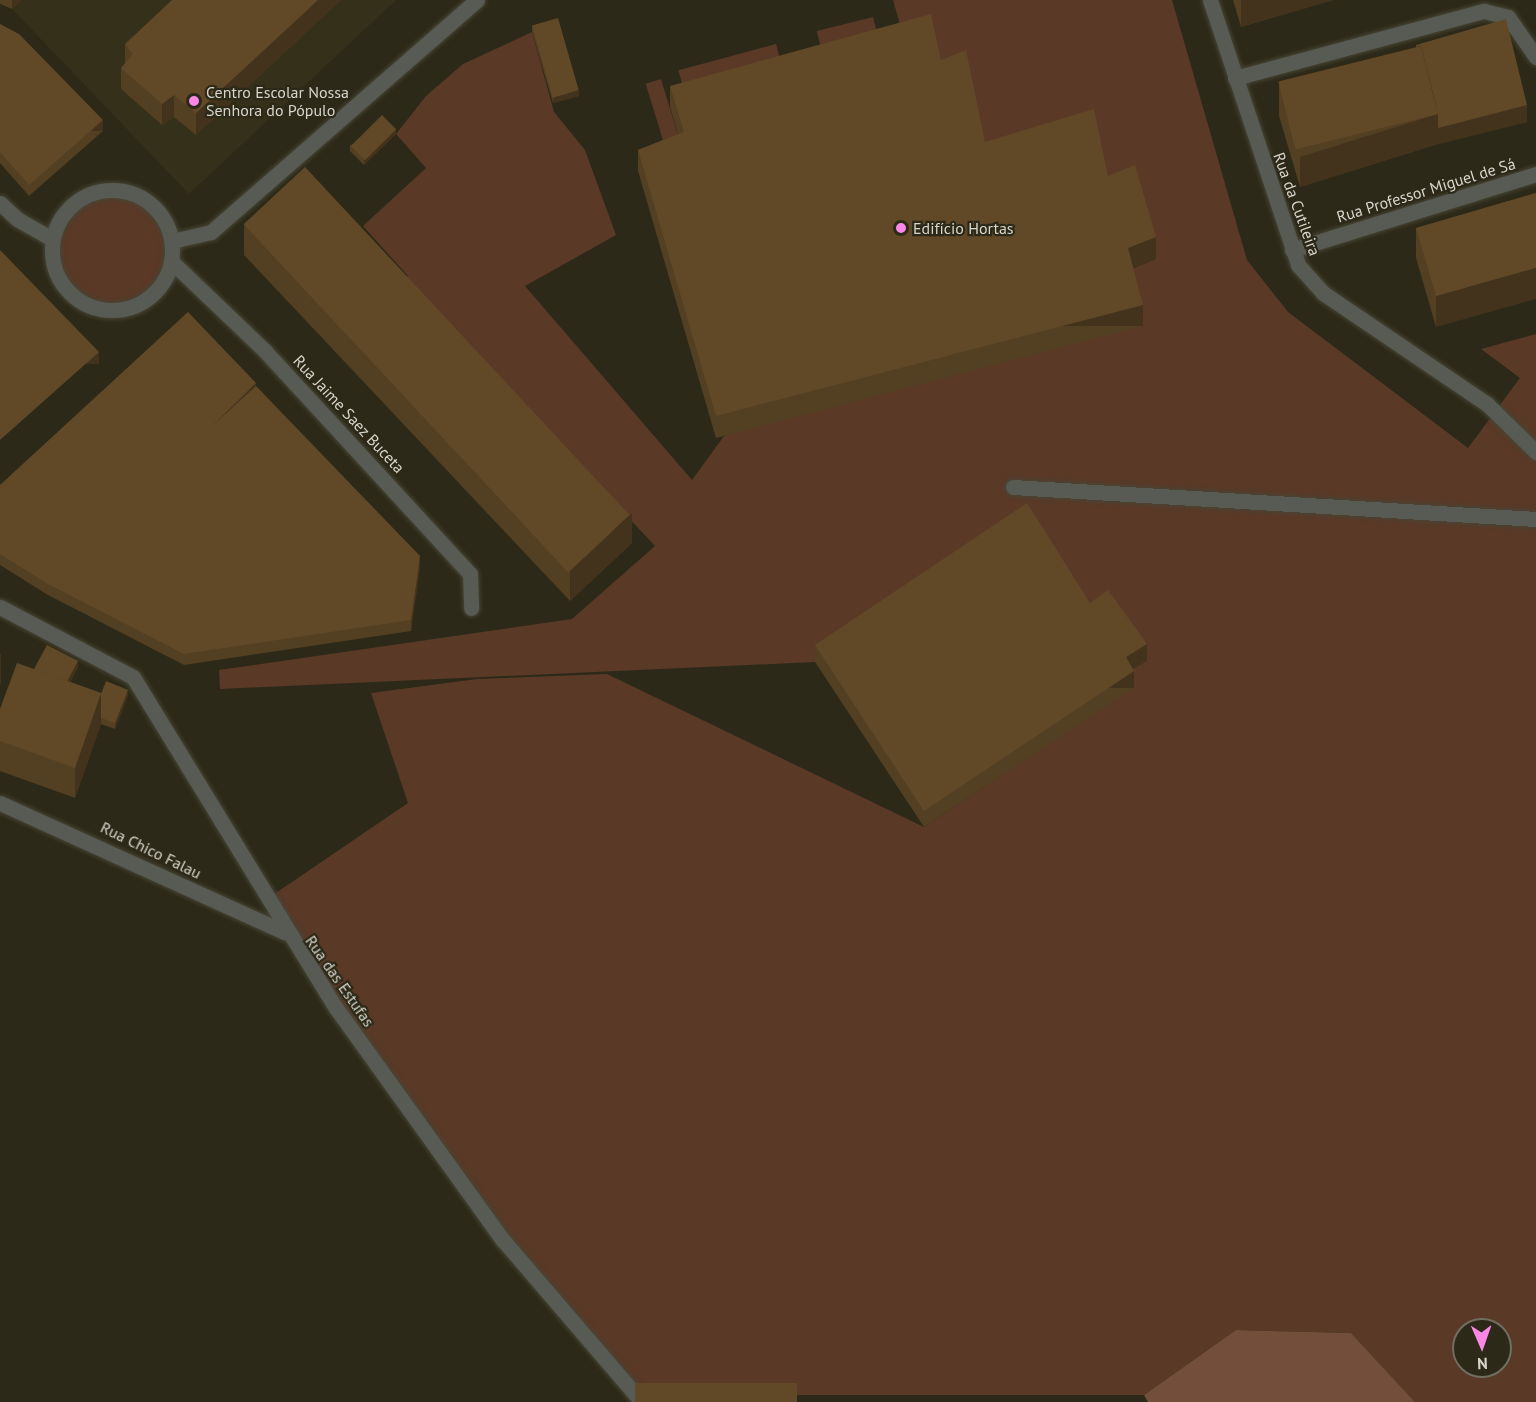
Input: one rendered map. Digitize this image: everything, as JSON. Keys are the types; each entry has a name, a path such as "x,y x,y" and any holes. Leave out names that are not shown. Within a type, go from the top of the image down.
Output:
{"street":[{"path":"172,241 211,232 477,0"},
{"name":"Rua da Cutileira","path":"1210,0 1298,265 1323,293 1487,404 1536,452"},
{"path":"1235,78 1484,11 1508,17 1536,57"},
{"name":"Rua Professor Miguel de Sá","path":"1292,249 1536,174"},
{"path":"114,189 146,199 163,218 172,241 172,262 164,282 132,308 90,307 59,279 52,238 70,206 114,189"},
{"path":"0,203 52,238"},
{"name":"Rua Jaime Saez Buceta","path":"172,262 265,351 470,574 471,608"},
{"path":"1013,487 1536,519"},
{"name":"Rua das Estufas","path":"0,606 133,677 166,724 285,932 503,1240 642,1402"},
{"name":"Rua Chico Falau","path":"0,803 285,932"}],"shaded area":[{"name":"Centro Escolar Nossa Senhora do Pópulo","path":"22,0 396,0 189,194 12,9"},
{"path":"893,0 1172,0 1247,260 1288,312 1468,448 1520,378 1481,349 1536,334 1536,1402 1415,1402 1351,1333 1236,1330 1144,1395 635,1395 533,1278 267,899 408,803 371,693 477,679 607,674 924,827 1098,711 1090,620 1027,520 815,662 220,689 219,670 572,619 655,546 405,279 408,276 363,226 426,168 396,134 426,96 463,64 532,32 554,112 585,150 616,235 525,286 692,480 724,436 1156,259 985,164 941,81 903,35"},
{"path":"873,17 881,48 824,62 817,31"},
{"path":"776,44 784,74 686,100 678,70"},
{"path":"661,79 682,147 666,152 646,84"},
{"path":"112,190 135,194 155,207 168,227 172,250 168,273 155,293 135,306 112,310 89,306 69,293 56,273 52,250 56,227 69,207 89,194"},
{"path":"1236,1330 1351,1333 1415,1402 1148,1402 1144,1395"}],"building":[{"path":"172,0 318,0 196,113 174,95 162,104 121,68 133,54 125,44"},
{"name":"Edifício Hortas","path":"931,14 941,60 966,50 985,142 1094,109 1108,176 1135,165 1156,237 1128,248 1143,305 716,416 638,150 684,132 670,86"},
{"path":"558,18 579,90 553,98 532,25"},
{"path":"1506,19 1527,105 1438,128 1438,114 1421,46 1416,47 1416,45"},
{"path":"0,24 19,34 103,120 29,185 0,152"},
{"path":"1421,46 1438,114 1295,149 1278,82"},
{"path":"382,115 396,129 365,160 351,146"},
{"path":"305,167 630,515 568,572 244,224"},
{"path":"1536,193 1536,268 1436,296 1416,228"},
{"path":"0,250 99,352 0,440"},
{"path":"188,312 256,383 210,428 256,386 420,556 411,620 184,654 48,584 0,554 0,485"},
{"path":"1027,503 1090,603 1108,590 1147,644 1126,657 1134,671 924,811 815,645"},
{"path":"47,645 78,661 67,681 34,669"},
{"path":"17,663 101,693 75,768 0,741 0,709"},
{"path":"106,681 128,690 115,723 101,718 101,694"},
{"path":"635,1383 797,1383 797,1402 635,1402"}],"place":[{"name":"Centro Escolar Nossa Senhora do Pópulo","path":"194,101"},
{"name":"Edifício Hortas","path":"901,228"}]}
